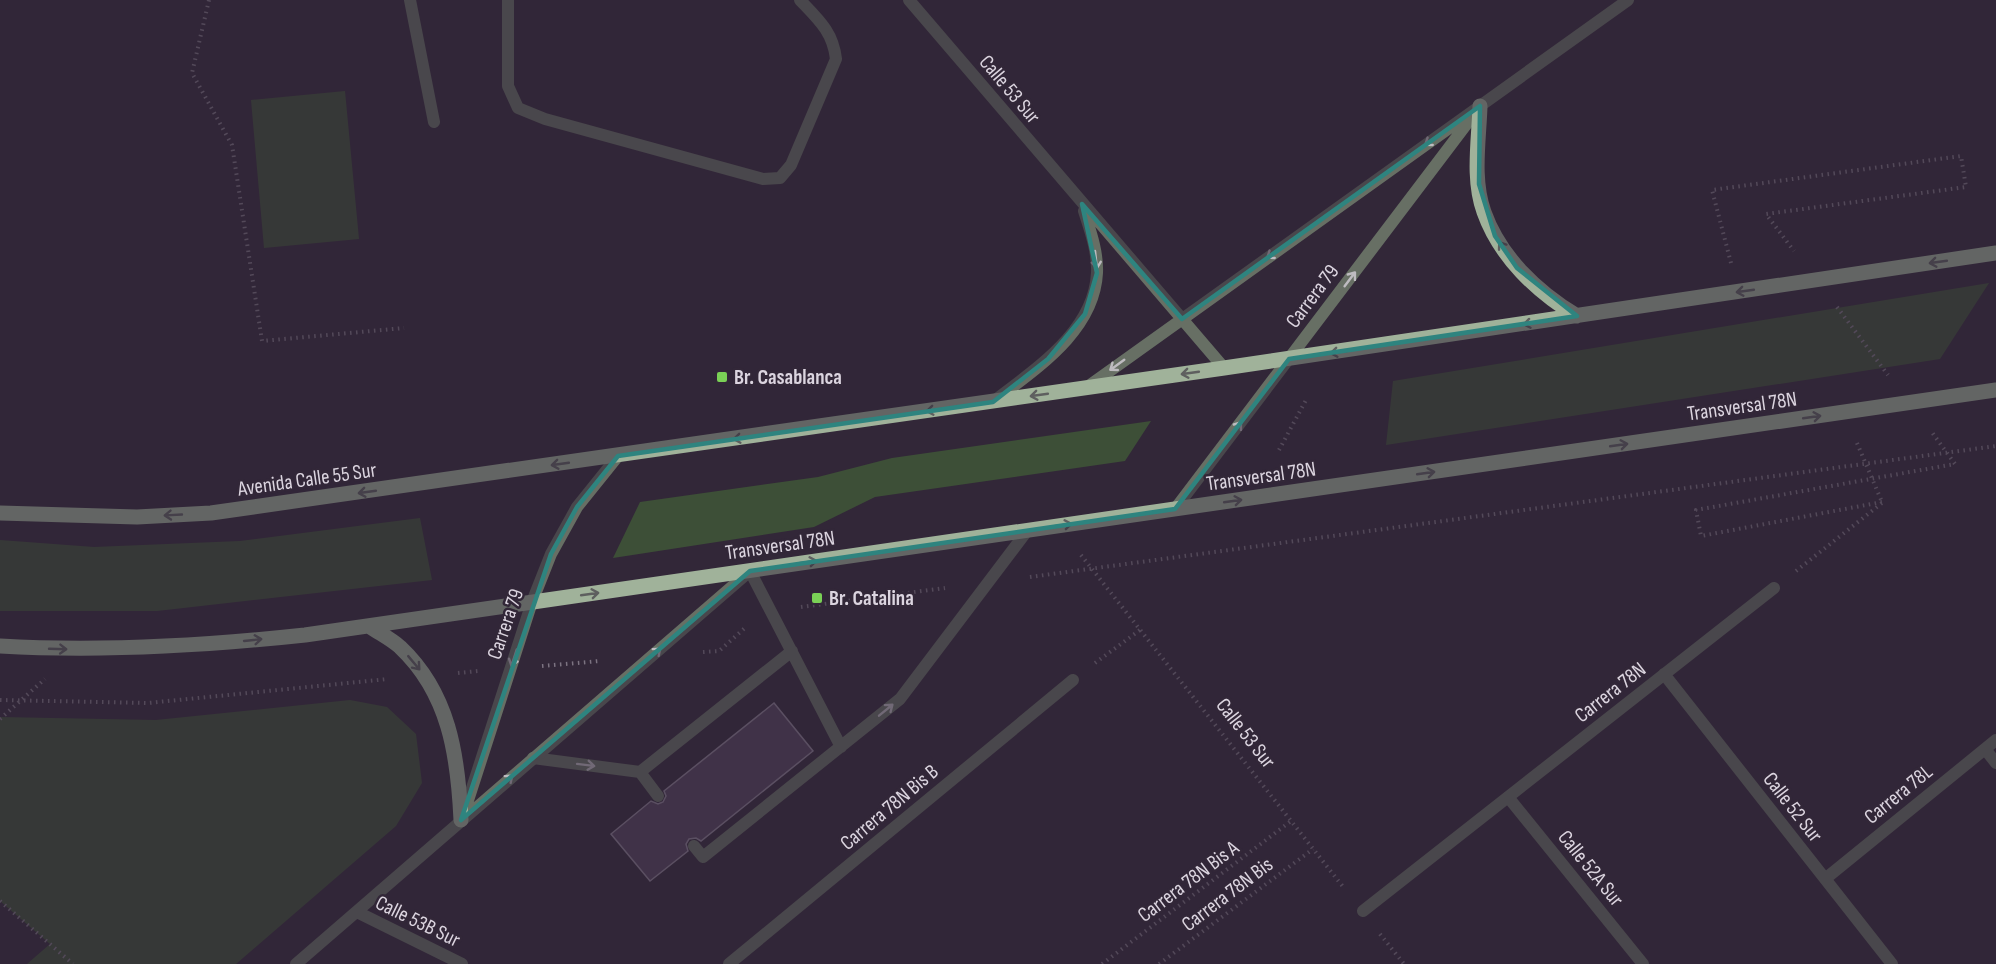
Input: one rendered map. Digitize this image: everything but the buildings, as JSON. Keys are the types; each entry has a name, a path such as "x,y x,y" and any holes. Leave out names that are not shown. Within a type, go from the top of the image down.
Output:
{"main road":[{"path":"1480,106 1479,184 1483,210 1495,236 1517,268 1555,302 1578,316"},
{"path":"618,456 1996,254"},
{"name":"Transversal 78N","path":"532,603 1996,390"},
{"name":"Avenida Calle 55 Sur","path":"0,513 31,516 137,517 211,513 618,456"},
{"path":"0,646 79,649 226,643 532,603"},
{"path":"369,626 398,645 417,666 439,703 450,729 456,755 461,820"}],"street":[{"path":"410,0 434,122"},
{"path":"508,0 508,86 518,108 545,119 763,179 780,178 791,165 836,59 834,42 819,20 800,0"},
{"name":"Calle 53 Sur","path":"909,0 1224,368"},
{"name":"Carrera 79","path":"1084,388 1628,0"},
{"name":"Carrera 79","path":"1175,509 1480,106"},
{"name":"Calle 53 Sur","path":"993,402 1048,359 1067,339 1085,314 1094,296 1097,273 1095,250 1082,204"},
{"name":"Carrera 79","path":"461,820 532,603 562,532 578,507 618,456"},
{"path":"694,846 703,857 900,699 1027,531"},
{"path":"296,964 750,571 841,747"},
{"name":"Carrera 78N","path":"1363,912 1774,588"},
{"path":"640,772 792,651"},
{"name":"Calle 52 Sur","path":"1665,674 1892,964"},
{"name":"Carrera 78N Bis B","path":"729,964 1073,680"},
{"name":"Carrera 78L","path":"1825,879 1996,740"},
{"path":"1985,749 1996,763"},
{"path":"533,758 640,772 658,796"},
{"name":"Calle 52A Sur","path":"1508,797 1642,964"},
{"name":"Calle 53B Sur","path":"357,912 462,964"}],"path":[{"path":"209,0 192,73 232,145 262,341 404,328"},
{"path":"1732,267 1712,190 1961,156 1966,187 1766,214 1794,251"},
{"path":"1836,307 1892,381"},
{"path":"1279,450 1306,400"},
{"path":"1844,412 1882,502"},
{"path":"1882,502 1701,536 1696,510 1955,464 1927,427"},
{"path":"719,651 748,626 771,612 806,605 1996,446"},
{"path":"1774,588 1882,502"},
{"name":"Calle 53 Sur","path":"1059,526 1404,964"},
{"path":"1073,680 1140,630"},
{"path":"0,719 79,649"},
{"path":"0,700 148,703 337,683"},
{"name":"Carrera 78N Bis A","path":"1102,964 1291,821"},
{"name":"Carrera 78N Bis","path":"1159,964 1313,849"},
{"path":"0,901 73,964"}],"highlighted area":[{"path":"1480,106 1479,184 1495,236 1517,268 1577,316 1289,359 1175,509 750,571 461,820 551,554 577,507 618,456 993,402 1048,359 1085,314 1097,273 1082,204 1182,319"}],"green space":[{"path":"345,91 359,239 264,248 251,100"},
{"path":"1989,283 1940,359 1386,445 1393,381"},
{"path":"1151,421 1125,461 875,497 814,527 613,558 640,502 818,477 892,458"},
{"path":"420,518 432,580 157,611 0,611 0,540 94,547 240,541"},
{"path":"350,700 387,707 416,734 422,783 396,826 236,964 27,964 50,944 0,901 0,717 156,720"}],"place":[{"name":"Br. Casablanca","path":"722,377"},
{"name":"Br. Catalina","path":"817,598"}]}
